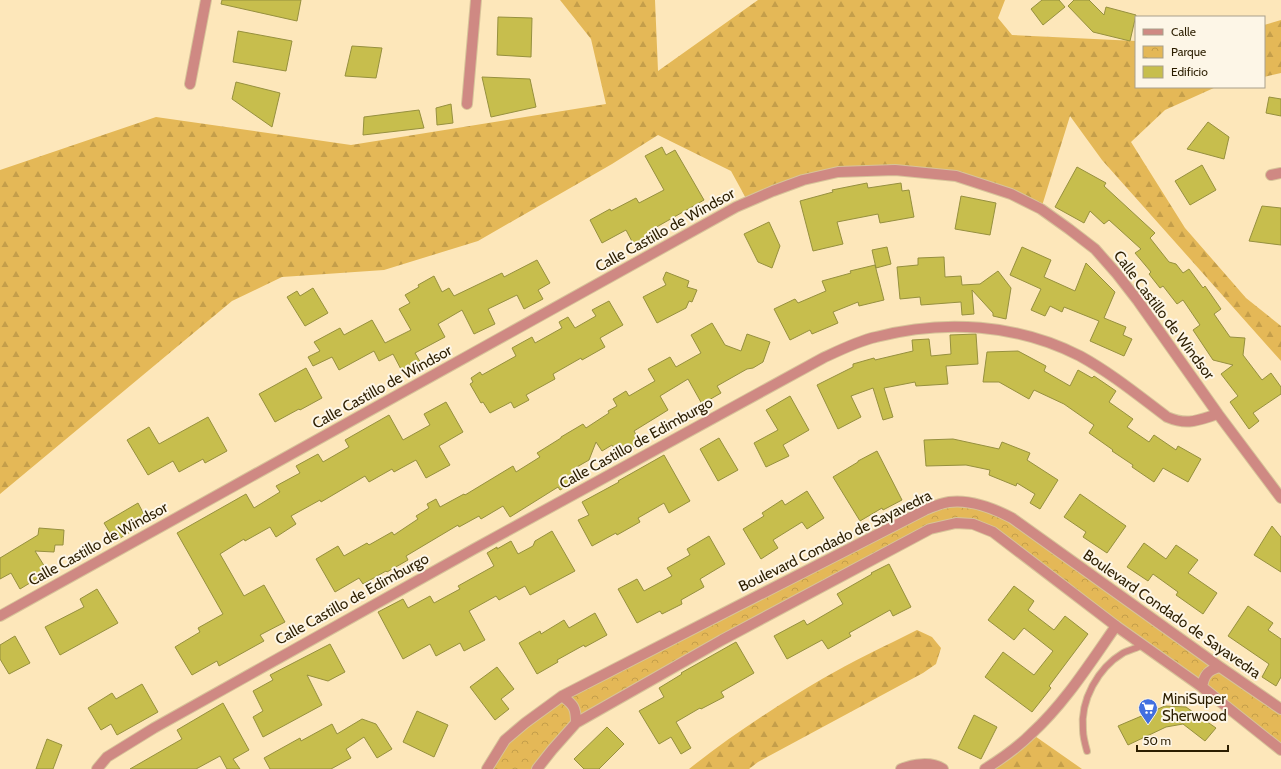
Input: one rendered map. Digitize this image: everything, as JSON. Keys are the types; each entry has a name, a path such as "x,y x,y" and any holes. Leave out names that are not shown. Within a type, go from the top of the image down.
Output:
{"street":[{"path":"190,84 206,0"},
{"path":"467,104 476,0"},
{"name":"Calle Castillo de Windsor","path":"0,616 736,207 773,191 804,180 838,172 895,170 956,176 1011,194 1041,209 1069,229 1095,249 1117,274 1138,301 1218,414 1281,498"},
{"name":"Calle Castillo de Edimburgo","path":"97,769 107,757 154,728 474,549 823,358 875,337 904,330 948,326 962,326 1012,332 1060,347 1079,356 1097,366 1167,417 1178,421 1188,422 1218,414"},
{"name":"Boulevard Condado de Sayavedra","path":"487,769 505,740 525,723 562,696 925,510 948,502 969,503 992,508 1012,518 1281,709"},
{"name":"Boulevard Condado de Sayavedra","path":"537,769 576,723 722,640 930,529 956,523 973,524 993,532 1116,626 1202,687 1281,750"},
{"path":"985,769 1006,756 1032,734 1052,713 1087,668 1116,626"},
{"path":"1202,687 1207,673 1220,667"},
{"path":"562,696 571,703 576,711 576,723"},
{"path":"901,769 916,765 928,764 943,769"}],"lane":[{"path":"1087,751 1082,729 1084,707 1092,686 1105,668 1123,654 1143,645"}],"green space":[{"path":"560,0 655,0 658,71 758,0 1005,0 998,18 1012,35 1135,41 1135,88 1214,88 1165,110 1131,142 1185,228 1246,298 1281,326 1281,361 1102,160 1070,116 1041,209 956,176 838,172 748,202 731,171 658,135 612,164 478,241 384,270 282,277 232,301 0,494 0,170 156,117 351,145 606,104 591,39"},
{"path":"1281,20 1281,73 1265,77 1265,25"},
{"path":"948,502 992,508 1281,709 1281,750 1008,543 973,524 930,529 576,723 537,769 487,769 505,740 562,696"},
{"path":"917,630 932,637 941,648 936,664 923,673 758,762 749,769 689,769 737,733 805,689 845,666"},
{"path":"1032,734 1082,769 985,769"}],"building":[{"path":"222,0 301,0 297,21 221,4"},
{"path":"1042,0 1059,0 1065,7 1043,25 1031,9"},
{"path":"1074,0 1089,0 1104,15 1106,7 1136,15 1130,41 1093,32 1068,6"},
{"path":"498,17 532,18 531,57 497,55"},
{"path":"238,31 292,41 286,71 233,62"},
{"path":"352,46 382,48 376,78 345,76"},
{"path":"482,77 530,79 536,107 491,117"},
{"path":"236,82 280,93 272,127 232,99"},
{"path":"1269,97 1281,99 1281,116 1266,113"},
{"path":"451,104 453,123 437,125 436,108"},
{"path":"419,110 424,128 363,135 364,117"},
{"path":"1208,122 1229,137 1224,159 1187,149"},
{"path":"662,147 666,155 675,150 704,200 653,229 658,237 636,249 626,230 602,243 590,220 610,209 611,211 636,198 639,203 664,190 645,156"},
{"path":"1202,165 1216,190 1190,205 1175,181"},
{"path":"1077,167 1106,183 1104,186 1155,233 1150,238 1169,262 1176,264 1183,273 1189,269 1203,288 1205,286 1221,309 1214,314 1230,337 1245,338 1243,355 1262,380 1271,373 1281,387 1281,394 1253,413 1259,421 1249,429 1230,402 1238,396 1221,374 1233,365 1213,360 1193,330 1200,325 1183,300 1177,304 1163,286 1160,288 1149,274 1151,272 1135,253 1141,249 1109,220 1104,224 1090,211 1084,223 1055,207"},
{"path":"867,183 868,188 901,183 902,191 909,190 914,217 880,223 878,214 837,222 843,244 813,251 800,201 833,192 832,190"},
{"path":"961,196 996,203 990,235 955,229"},
{"path":"1262,206 1281,208 1281,245 1249,241"},
{"path":"769,222 780,246 772,268 758,262 744,234"},
{"path":"887,247 891,264 876,268 872,250"},
{"path":"1022,247 1051,260 1044,277 1075,291 1086,263 1115,292 1104,318 1126,327 1123,335 1132,339 1124,356 1090,341 1099,321 1064,307 1062,312 1050,306 1045,316 1031,310 1041,289 1010,275"},
{"path":"944,257 945,277 961,276 962,285 980,284 998,271 1011,288 1006,319 993,316 993,313 972,290 974,314 962,315 961,302 921,305 920,297 900,299 897,267 918,265 918,258"},
{"path":"537,260 550,283 538,290 543,299 524,309 517,295 488,309 495,324 474,334 462,310 438,324 445,337 415,353 422,365 404,375 393,354 379,361 374,351 339,370 332,357 313,366 308,357 320,351 314,342 340,328 344,335 372,320 385,343 411,330 399,309 410,303 405,295 419,287 418,285 434,276 442,292 449,288 454,296 502,273 504,277"},
{"path":"875,265 884,300 859,306 858,302 833,312 838,323 812,334 810,330 790,340 774,309 795,299 798,303 826,291 822,281 851,273 850,271"},
{"path":"666,272 689,281 687,287 697,290 692,302 689,301 686,308 657,323 643,297 666,285 663,279"},
{"path":"313,288 328,313 305,326 287,297 297,291 300,296"},
{"path":"609,301 623,325 600,338 605,347 582,360 581,358 553,374 555,379 526,395 529,400 514,408 511,402 490,413 483,402 481,403 470,384 473,382 471,378 480,372 482,375 516,356 512,348 532,337 535,343 562,328 559,322 568,317 575,328 596,316 592,310"},
{"path":"712,323 725,345 741,351 747,334 770,342 763,362 717,386 721,393 702,404 688,379 660,396 668,410 634,431 640,442 628,450 619,455 612,445 602,451 596,442 589,460 575,468 581,478 560,490 558,487 510,517 503,506 481,519 479,516 459,527 458,525 406,556 408,560 387,572 386,571 363,584 359,578 335,592 316,559 338,546 344,556 367,543 369,545 392,532 394,535 418,519 416,516 429,508 427,504 436,499 440,507 464,494 465,495 513,466 516,472 540,457 537,453 561,437 583,424 586,428 609,413 608,411 617,406 613,399 626,391 629,396 655,381 648,369 670,357 676,367 701,353 691,335"},
{"path":"976,334 978,364 946,366 948,384 916,386 915,382 884,388 893,417 883,420 873,388 851,396 861,417 838,429 817,385 853,367 853,364 874,358 875,360 913,351 912,340 929,339 931,356 951,354 950,335"},
{"path":"1018,351 1046,366 1044,371 1070,386 1078,370 1092,378 1094,376 1116,391 1109,402 1133,419 1127,427 1149,442 1154,435 1176,450 1178,446 1201,459 1188,482 1163,468 1154,482 1132,467 1133,465 1089,433 1094,425 1064,404 1034,390 1029,399 999,382 983,382 987,352"},
{"path":"306,368 322,398 275,422 259,394"},
{"path":"790,396 809,430 783,445 789,456 766,467 754,443 778,430 766,410"},
{"path":"446,402 463,432 439,446 450,465 426,478 416,460 394,472 392,469 369,482 365,476 321,502 320,500 291,516 296,524 276,537 270,527 245,541 244,539 220,554 244,596 264,585 285,622 260,635 264,641 219,666 217,661 192,675 175,647 200,632 198,628 223,614 177,533 246,494 254,508 280,492 276,486 300,473 296,466 318,454 323,462 349,447 345,440 389,415 403,440 430,425 424,414"},
{"path":"208,417 227,451 205,463 203,459 179,472 173,461 148,475 127,440 149,427 159,444"},
{"path":"719,438 738,470 718,481 700,449"},
{"path":"953,439 999,449 1002,442 1030,453 1027,460 1058,480 1040,509 1030,503 1035,494 1017,483 1016,486 989,475 990,470 966,465 926,466 924,440"},
{"path":"877,451 902,500 883,510 882,508 860,521 833,477"},
{"path":"664,455 690,501 669,513 664,503 638,518 640,522 617,535 616,533 592,546 578,520 589,515 582,502"},
{"path":"807,491 824,518 807,529 802,522 773,540 778,548 761,559 743,529 764,516 762,513 782,500 785,505"},
{"path":"1080,494 1126,526 1107,553 1083,537 1086,532 1064,517"},
{"path":"138,503 148,522 115,541 104,523"},
{"path":"1272,526 1281,537 1281,572 1254,555"},
{"path":"39,528 64,530 63,545 55,545 54,552 35,551 48,572 20,589 11,573 0,579 0,558 38,535"},
{"path":"552,531 575,571 530,595 525,586 499,600 496,596 469,611 485,640 464,651 460,643 436,656 430,644 403,659 378,612 403,599 408,608 430,596 434,603 460,589 458,586 494,566 487,553 511,541 518,554 533,546 535,541"},
{"path":"709,536 725,564 700,579 704,587 681,600 682,604 662,614 660,611 637,623 618,589 637,579 644,591 672,576 667,568 690,555 687,549"},
{"path":"1144,543 1166,559 1176,545 1198,560 1188,573 1217,593 1203,614 1176,595 1178,592 1153,574 1148,581 1127,567"},
{"path":"889,564 911,607 893,616 890,610 849,633 851,636 828,649 822,640 787,659 774,636 804,620 807,625 843,604 837,594"},
{"path":"1014,586 1034,601 1028,610 1054,630 1065,616 1088,634 1049,686 1051,688 1032,712 985,677 1003,652 1034,675 1053,651 1024,628 1014,640 988,620"},
{"path":"97,589 118,623 60,655 45,627 84,607 80,599"},
{"path":"1248,606 1273,623 1268,630 1281,639 1281,677 1276,686 1262,677 1269,664 1228,636"},
{"path":"595,613 607,635 585,647 584,645 557,660 558,662 537,674 519,643 540,631 541,634 564,620 569,628"},
{"path":"15,636 30,663 9,674 0,659 0,645"},
{"path":"736,642 754,673 721,692 724,697 701,709 700,708 676,722 691,748 681,754 671,737 659,744 639,711 664,697 659,688 682,674 681,673"},
{"path":"330,644 345,672 328,681 307,675 322,705 263,737 253,717 263,711 253,691 273,680 270,675"},
{"path":"497,667 514,689 501,699 509,709 495,720 470,687"},
{"path":"142,684 158,712 117,735 111,724 101,730 88,708 112,693 116,699"},
{"path":"223,703 249,750 233,759 240,769 227,769 220,756 196,769 130,769 182,739 177,730"},
{"name":"MiniSuper Sherwood","path":"1165,706 1186,707 1216,728 1205,741 1183,724 1166,727 1128,745 1118,726"},
{"path":"417,711 448,725 434,757 403,742"},
{"path":"974,715 997,727 981,759 958,748"},
{"path":"362,719 376,724 392,749 377,758 364,737 346,749 351,758 331,769 270,769 264,758 300,738 301,741 332,724 337,734"},
{"path":"607,727 624,744 599,769 584,769 574,759"},
{"path":"47,739 62,745 53,769 36,769"}],"place":[{"name":"MiniSuper Sherwood","path":"1148,725"}]}
